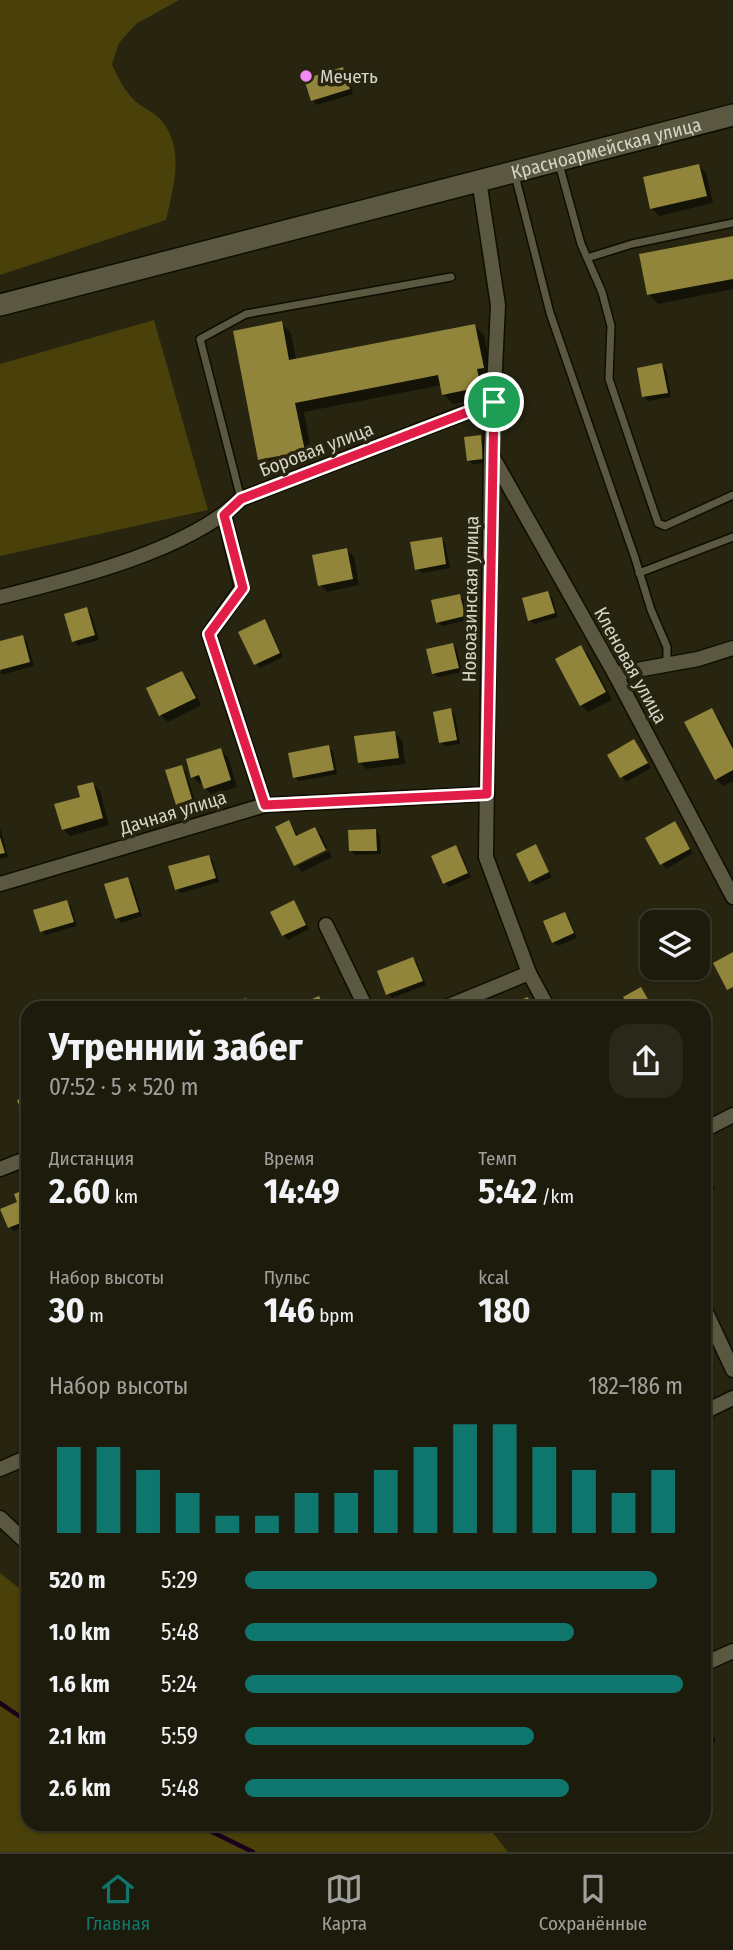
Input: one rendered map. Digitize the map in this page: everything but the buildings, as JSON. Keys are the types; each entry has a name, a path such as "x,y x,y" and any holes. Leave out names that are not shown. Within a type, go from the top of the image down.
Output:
{"street":[{"name":"Красноармейская улица","path":"0,305 733,115"},
{"name":"Новоазинская улица","path":"479,180 498,305 491,454 486,857 529,973 544,1001"},
{"name":"Боровая улица","path":"0,597 73,579 167,545 224,515 241,499 494,402"},
{"name":"Кленовая улица","path":"491,454 615,674 733,897"},
{"path":"224,515 243,588 209,634 265,805"},
{"path":"615,674 698,659 733,648"},
{"name":"Дачная улица","path":"0,884 265,805 487,794"},
{"path":"326,925 363,1001"},
{"path":"461,1001 529,973"},
{"path":"711,1126 733,1115"},
{"path":"0,1169 21,1161"},
{"path":"711,1323 733,1370"},
{"path":"711,1409 733,1398"},
{"path":"0,1469 21,1460"},
{"path":"0,1517 21,1537"},
{"path":"711,1661 733,1651"}],"lane":[{"path":"558,160 568,204 602,292 611,326 609,379 658,523 665,526 733,495"},
{"path":"514,171 550,313 651,610 667,647 667,665"},
{"path":"587,258 632,244 733,223"},
{"path":"241,499 200,339 246,314 451,277"},
{"path":"639,573 733,537"}],"shaded area":[{"path":"0,0 179,0 136,24 119,43 112,64 128,93 158,117 172,140 176,166 166,220 0,275"},
{"path":"154,320 208,510 0,556 0,364"},
{"path":"0,1573 21,1590 21,1831 492,1831 508,1852 0,1852"}],"waterway":[{"path":"0,1703 21,1717"},
{"path":"210,1831 253,1852"}],"place":[{"name":"Мечеть","path":"306,76"}],"route":[{"path":"494,402 487,794 265,805 209,634 243,588 224,515 241,499 494,402"}]}
